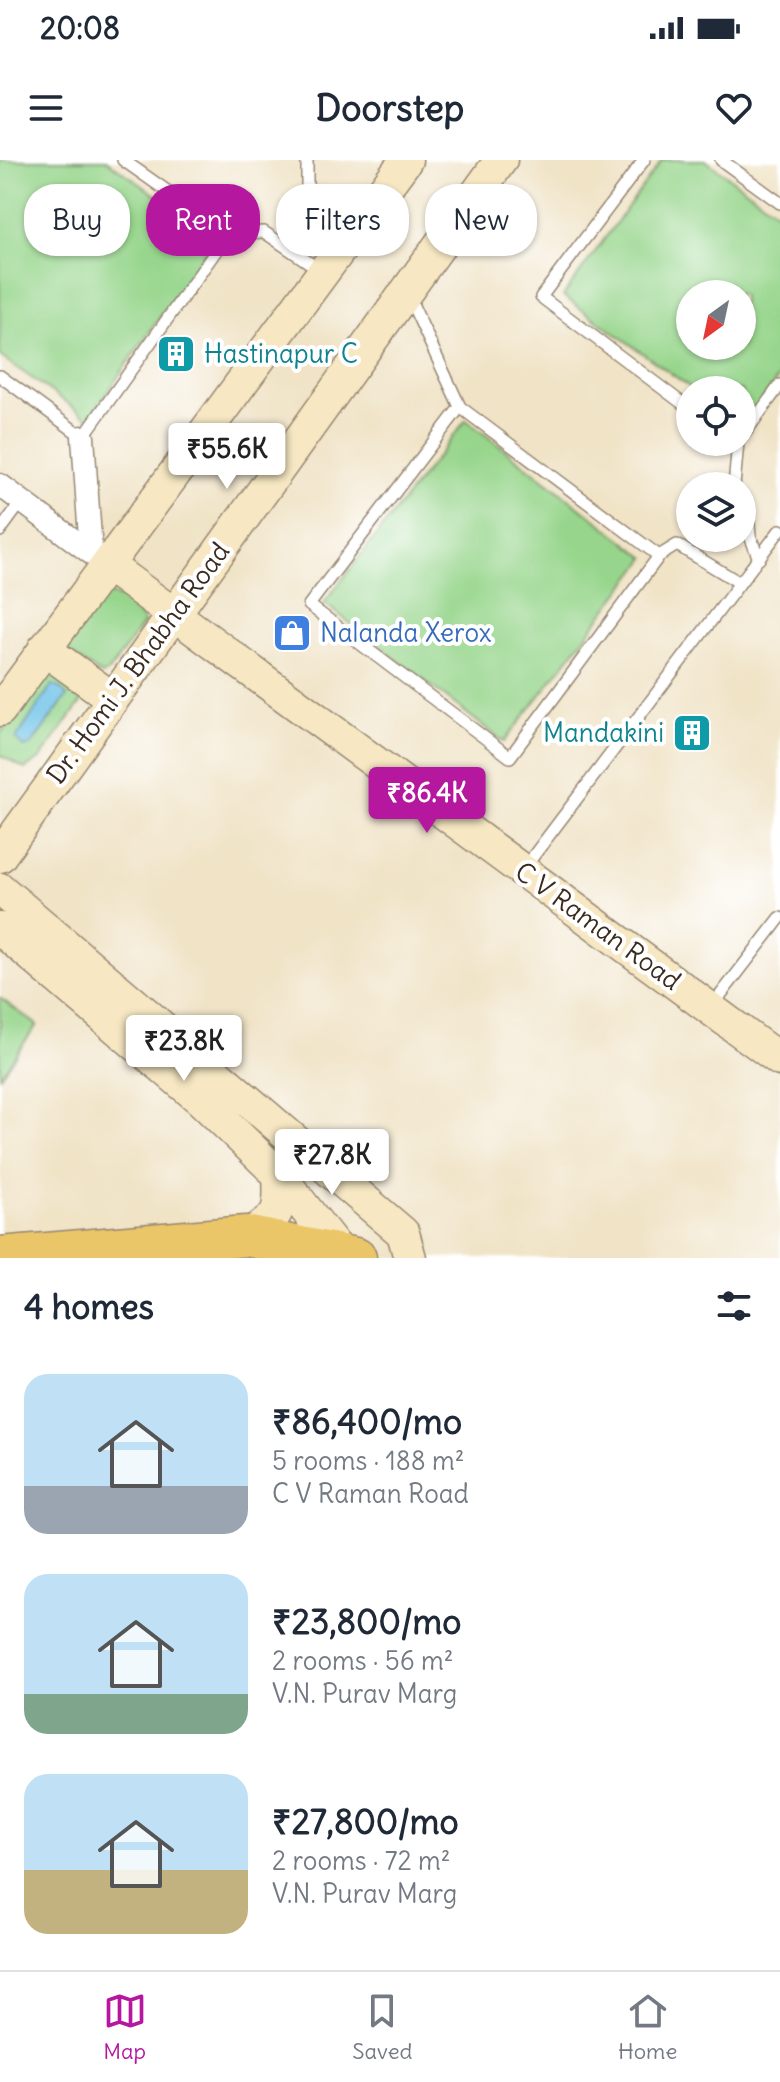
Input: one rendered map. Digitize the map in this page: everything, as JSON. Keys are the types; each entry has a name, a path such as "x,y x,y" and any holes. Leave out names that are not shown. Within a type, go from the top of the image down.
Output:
{"highway":[{"path":"0,1257 246,1236 346,1257"}],"street":[{"path":"388,184 406,160"},
{"name":"Dr. Homi J. Bhabha Road","path":"0,856 501,160"},
{"path":"0,710 44,649 99,559 334,256"},
{"path":"83,437 99,559"},
{"path":"0,485 99,559"},
{"name":"C V Raman Road","path":"99,559 780,1060"},
{"path":"44,649 112,698"},
{"path":"0,889 403,1233 410,1258"},
{"path":"0,929 200,1099 279,1175 346,1257"},
{"path":"246,1236 277,1215 280,1204 279,1175"}],"lane":[{"path":"123,160 157,184"},
{"path":"307,160 307,184"},
{"path":"644,160 541,297 676,398"},
{"path":"721,160 780,203"},
{"path":"260,232 323,272"},
{"path":"0,376 83,437 212,256"},
{"path":"406,291 460,407 659,556"},
{"path":"756,416 780,385"},
{"path":"460,407 309,605 510,757 659,556 677,545 740,583"},
{"path":"0,531 22,501"},
{"path":"522,871 780,530"},
{"path":"756,551 759,559"},
{"path":"710,1009 780,918"}],"green space":[{"path":"0,160 106,160 146,188 146,256 203,256 89,418 0,356"},
{"path":"662,160 705,160 780,214 780,375 756,408 756,376 676,377 563,296"},
{"path":"466,420 646,558 504,742 324,603"},
{"path":"108,593 130,602 144,622 110,670 102,675 66,651"},
{"path":"56,666 86,695 41,758 25,769 0,755 0,734 43,674"},
{"path":"0,998 37,1025 0,1076"}],"water":[{"path":"52,685 67,696 31,745 23,747 16,739"}],"place":[{"name":"Hastinapur C","path":"176,354"},
{"name":"Nalanda Xerox","path":"292,633"},
{"name":"Mandakini","path":"692,733"}]}
